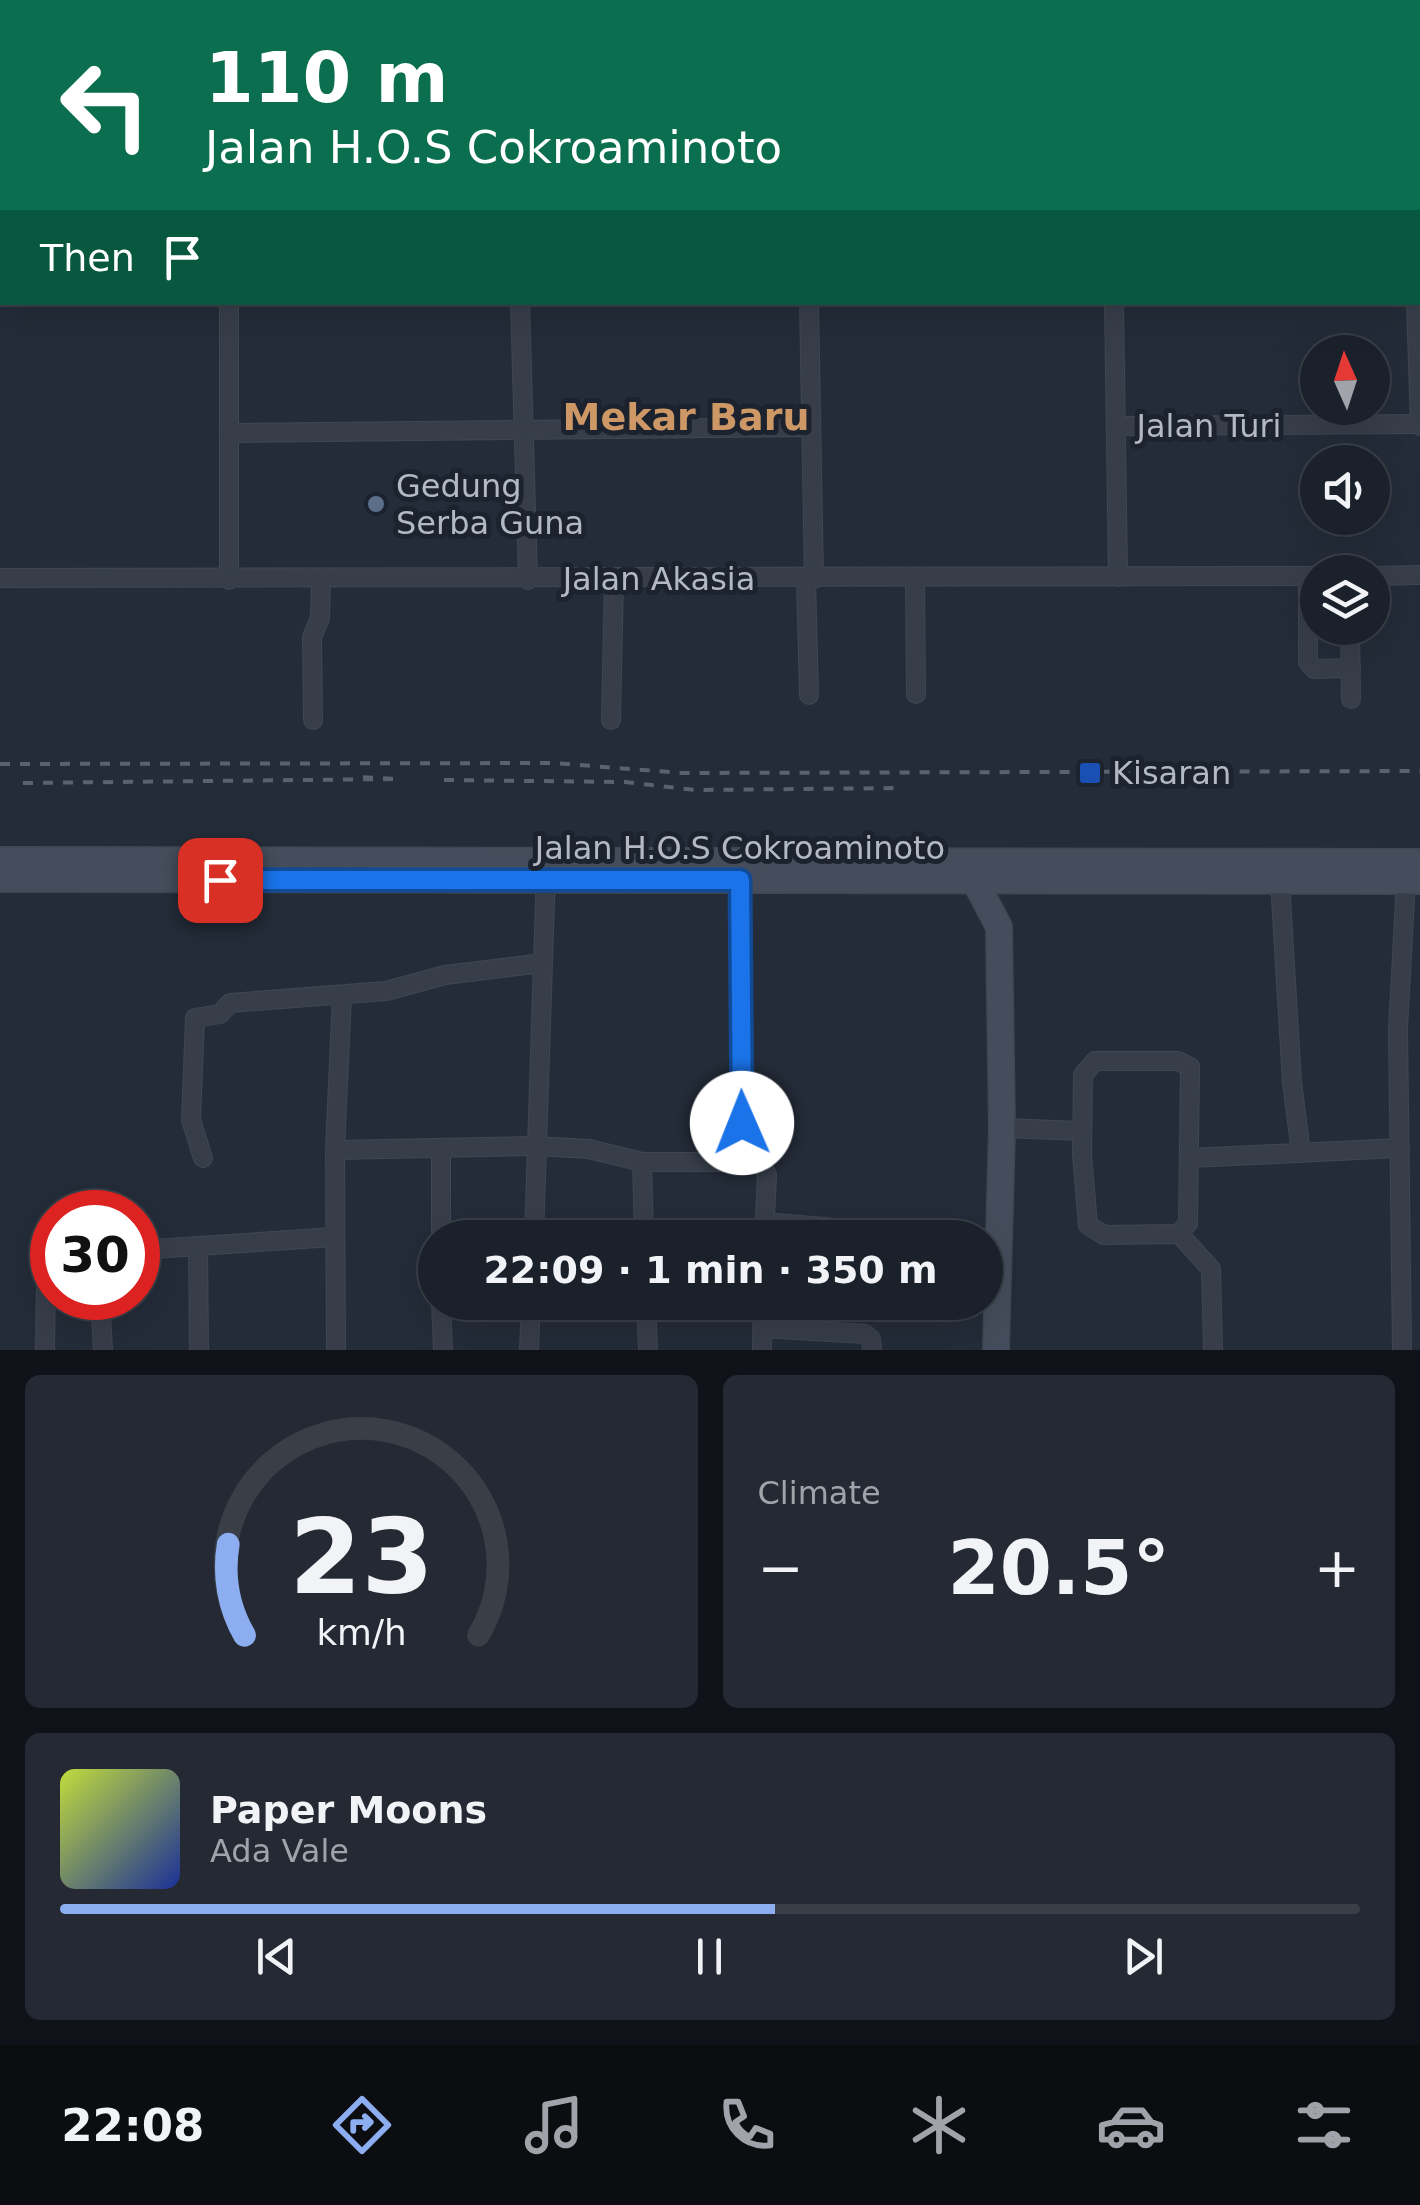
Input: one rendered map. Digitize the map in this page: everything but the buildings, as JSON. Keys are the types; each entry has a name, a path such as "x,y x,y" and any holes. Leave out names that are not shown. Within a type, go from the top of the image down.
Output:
{"main road":[{"name":"Jalan H.O.S Cokroaminoto","path":"0,860 546,870 1415,875"},
{"name":"Jalan H.O.S Cokroaminoto","path":"0,879 546,870 740,880 1280,882 1415,875"},
{"path":"975,881 998,927 1002,1128 994,1220"},
{"path":"998,927 1026,881"},
{"path":"995,1320 996,1350"}],"street":[{"path":"228,305 229,580"},
{"path":"520,305 528,580"},
{"path":"809,305 809,695"},
{"path":"1114,305 1118,577"},
{"path":"1416,305 1420,425"},
{"name":"Jalan Turi","path":"1118,426 1420,425"},
{"path":"229,433 811,426"},
{"path":"1390,576 1420,575"},
{"name":"Jalan Akasia","path":"0,578 1300,576"},
{"path":"915,578 916,694"},
{"path":"314,720 312,637 320,618 320,580"},
{"path":"611,720 614,580"},
{"path":"1309,645 1308,662 1314,669 1351,668"},
{"path":"1350,645 1351,699"},
{"path":"534,1220 546,870"},
{"path":"1402,1350 1398,1029 1415,875"},
{"path":"740,880 742,1160"},
{"path":"1280,882 1292,1082 1301,1153"},
{"path":"204,1158 191,1120 195,1018 220,1014 230,1002 386,991 445,974 542,963"},
{"path":"336,1350 335,1150 342,995"},
{"path":"1095,1061 1185,1062 1192,1074 1188,1223 1178,1234 1104,1235 1088,1226 1082,1131 1082,1075 1087,1066 1095,1061"},
{"path":"1002,1128 1082,1131"},
{"path":"335,1150 536,1146 589,1148 642,1162 742,1160 765,1165 764,1220"},
{"path":"441,1148 441,1220"},
{"path":"1190,1158 1400,1148"},
{"path":"642,1162 644,1220"},
{"path":"1178,1234 1211,1269 1213,1350"},
{"path":"160,1249 334,1237"},
{"path":"198,1247 198,1350"},
{"path":"45,1320 45,1350"},
{"path":"101,1320 103,1350"},
{"path":"442,1320 443,1350"},
{"path":"529,1350 530,1320"},
{"path":"647,1320 648,1350"},
{"path":"762,1320 762,1350"},
{"path":"762,1328 865,1334 871,1339 872,1350"}],"railway":[{"path":"0,764 553,763 682,773 1420,771"},
{"path":"23,783 398,779 356,777"},
{"path":"444,780 625,782 695,790 903,788"}],"place":[{"name":"Gedung Serba Guna","path":"376,504"},
{"name":"Kisaran","path":"1090,773"}],"district":[{"name":"Mekar Baru","path":"686,417"}],"route":[{"path":"220,880 740,880 742,1123"}]}
